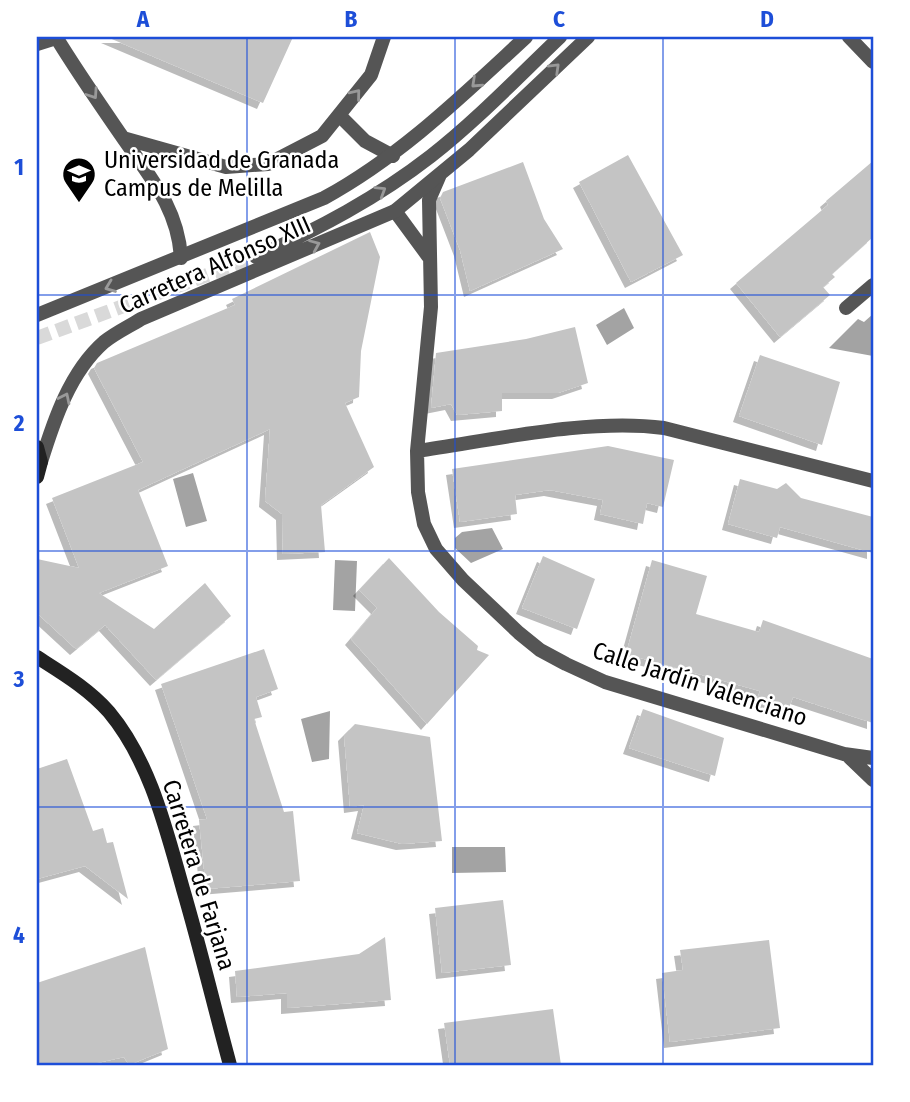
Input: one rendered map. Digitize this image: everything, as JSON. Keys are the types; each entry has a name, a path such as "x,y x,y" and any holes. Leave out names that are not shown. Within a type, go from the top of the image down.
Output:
{"main road":[{"path":"37,477 39,454"},
{"name":"Carretera de Farjana","path":"37,657 88,691 108,712 139,760 157,802 175,859 230,1065"}],"street":[{"path":"37,44 56,37 123,138 158,184 173,212 180,237 181,258"},
{"path":"123,138 226,167 268,164 322,136 371,75 384,37"},
{"name":"Carretera Alfonso XIII","path":"37,315 324,198 393,156 526,37"},
{"name":"Carretera Alfonso XIII","path":"256,257 346,213 409,172 468,125 560,37"},
{"name":"Carretera Alfonso XIII","path":"39,454 66,393 83,366 104,342 141,319 395,211 439,177 588,37"},
{"path":"849,37 873,62"},
{"path":"339,115 365,141 393,156"},
{"name":"Calle Jardín Valenciano","path":"439,177 429,200 431,307 417,451 418,492 424,524 436,549 463,580 540,650 605,682 844,754 873,758"},
{"path":"395,211 430,260"},
{"path":"846,308 873,285"},
{"path":"417,451 604,426 637,425 664,428 873,481"},
{"name":"Calle Jardín Valenciano","path":"844,754 860,765 873,780"}],"shaded area":[{"path":"624,308 634,328 607,345 596,325"},
{"path":"873,314 873,356 829,348 858,319 864,322"},
{"path":"193,473 207,521 186,527 173,479"},
{"path":"492,528 503,549 471,563 455,548 455,538 462,532"},
{"path":"335,560 357,561 355,611 333,610"},
{"path":"330,711 329,759 312,762 301,719"},
{"path":"452,847 505,847 506,872 452,873"}],"building":[{"path":"107,37 293,37 263,103"},
{"path":"628,155 683,255 631,282 579,182"},
{"path":"873,161 873,237 832,274 835,277 823,287 830,295 780,337 736,283 828,205 826,201"},
{"path":"523,162 544,219 563,249 470,291 460,250 440,198 443,192"},
{"path":"370,232 380,257 361,351 359,397 345,403 374,467 321,505 325,552 283,554 282,514 265,501 270,429 138,490 168,566 99,593 154,629 205,583 231,616 156,680 105,625 76,649 37,613 37,559 79,568 52,498 143,462 94,368 97,363 235,305 232,299"},
{"path":"575,327 588,383 558,393 502,393 502,411 457,415 451,404 431,408 436,353 526,339"},
{"path":"760,355 840,382 822,445 739,416"},
{"path":"608,446 674,460 663,507 647,503 643,524 600,514 603,500 550,490 515,495 517,514 460,522 452,469"},
{"path":"740,479 777,489 786,483 801,498 873,517 873,553 780,527 777,538 728,524"},
{"path":"543,556 595,579 577,629 522,608"},
{"path":"389,558 439,612 478,646 477,650 489,655 427,724 351,639 377,608 359,590"},
{"path":"652,560 707,576 696,614 759,632 763,620 873,659 873,723 793,697 787,713 756,702 760,691 626,654"},
{"path":"264,649 278,689 256,697 262,717 254,719 284,812 293,811 300,881 206,889 199,820 207,819 161,684"},
{"path":"643,709 724,738 715,776 629,748"},
{"path":"355,724 430,737 442,841 402,844 357,833 364,805 350,807 344,735"},
{"path":"67,759 93,831 103,828 107,843 113,842 128,899 85,866 37,879 37,769"},
{"path":"503,900 511,965 442,973 435,908"},
{"path":"385,937 391,1000 287,1008 287,993 237,997 235,971 359,954"},
{"path":"769,940 780,1028 670,1042 662,973 683,970 680,950"},
{"path":"145,947 168,1049 129,1065 124,1057 88,1065 37,1065 37,983"},
{"path":"553,1009 561,1065 450,1065 444,1023"}],"tunnel":[{"path":"37,338 256,257"}],"place":[{"name":"Universidad de Granada Campus de Melilla","path":"79,204"}]}
